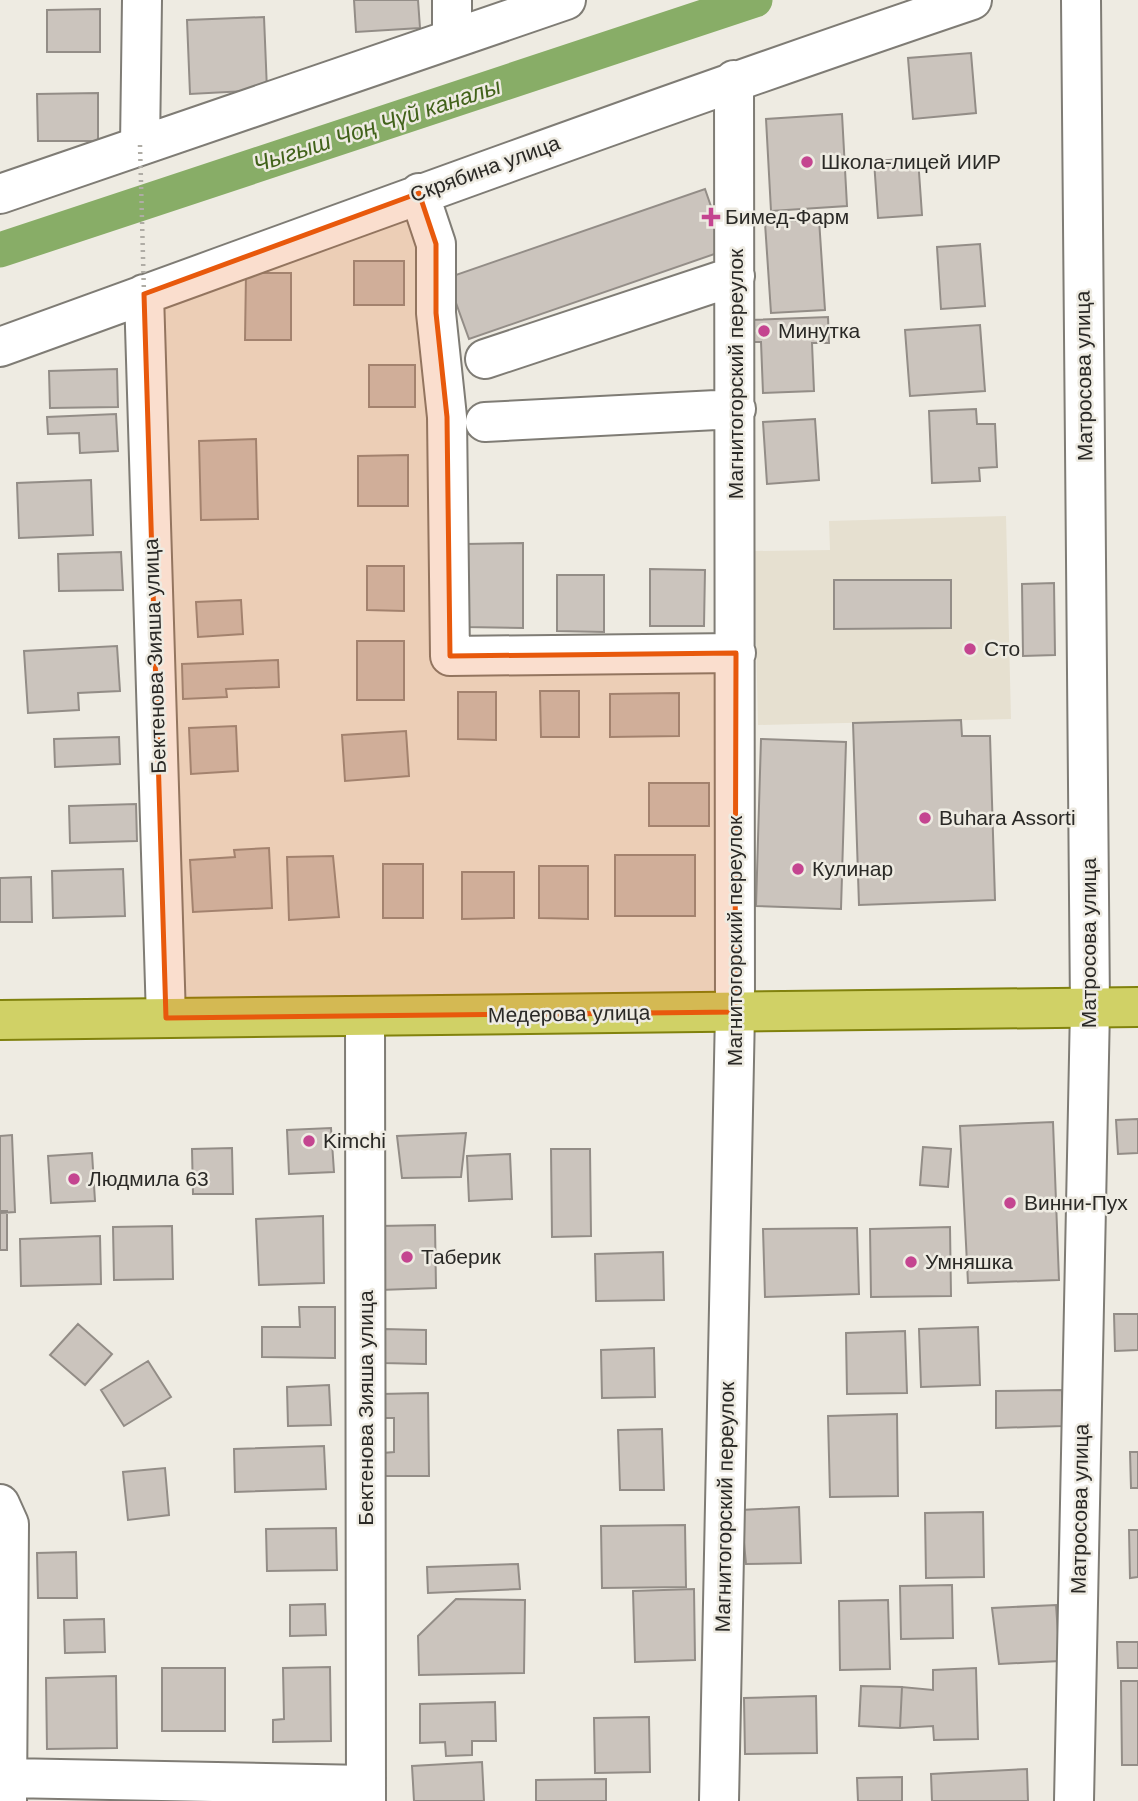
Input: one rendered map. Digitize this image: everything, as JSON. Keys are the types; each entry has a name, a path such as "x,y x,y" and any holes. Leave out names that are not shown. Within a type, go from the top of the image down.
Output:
{"main road":[{"name":"Медерова улица","path":"0,1020 1138,1007"}],"street":[{"path":"140,145 142,0"},
{"path":"452,0 452,39"},
{"path":"0,194 566,0"},
{"name":"Скрябина улица","path":"0,346 419,192 734,80 972,0"},
{"name":"Матросова улица","path":"1074,1801 1090,1008 1080,0"},
{"name":"Магнитогорский переулок","path":"719,1801 735,1012 734,80"},
{"path":"419,192 436,244 436,313 447,416 450,656 736,653"},
{"path":"485,359 735,276"},
{"name":"Бектенова Зияша улица","path":"144,295 166,1018"},
{"path":"485,422 736,409"},
{"name":"Бектенова Зияша улица","path":"365,1016 366,1793"},
{"path":"0,1504 9,1524 7,1789 366,1793"}],"path":[{"path":"140,145 144,295"}],"highlighted area":[{"path":"419,193 436,244 436,313 447,417 450,656 736,653 735,1012 166,1018 144,294"}],"shaded area":[{"path":"1006,516 1011,719 758,725 754,551 830,550 829,521"}],"building":[{"path":"354,0 418,0 420,28 356,32"},
{"path":"100,9 100,52 47,52 47,10"},
{"path":"264,17 267,90 190,94 187,20"},
{"path":"971,53 976,113 913,119 908,58"},
{"path":"98,93 98,141 38,141 37,94"},
{"name":"Школа-лицей ИИР","path":"842,114 847,206 771,211 766,119"},
{"path":"918,158 922,215 878,218 874,161"},
{"path":"705,189 726,250 469,339 447,278"},
{"path":"819,219 825,310 771,313 765,223"},
{"path":"980,244 985,306 941,309 937,247"},
{"path":"354,261 404,261 404,305 354,305"},
{"path":"246,273 291,273 291,340 245,340"},
{"path":"828,317 829,343 812,343 814,391 763,393 761,342 752,342 751,320"},
{"path":"980,325 985,391 910,396 905,330"},
{"path":"369,365 415,365 415,407 369,407"},
{"path":"117,369 118,407 50,408 49,371"},
{"path":"976,409 977,424 995,424 997,467 979,468 980,481 932,483 929,411"},
{"path":"116,414 118,451 80,453 79,433 48,434 47,417"},
{"path":"815,419 819,480 767,484 763,422"},
{"path":"256,439 258,519 201,520 199,441"},
{"path":"408,455 408,506 358,506 358,456"},
{"path":"91,480 93,535 19,538 17,483"},
{"path":"523,543 523,628 465,627 465,544"},
{"path":"121,552 123,590 59,591 58,554"},
{"path":"367,566 404,566 404,611 367,610"},
{"path":"650,569 705,570 704,626 650,626"},
{"path":"557,575 604,575 604,632 557,631"},
{"path":"834,580 951,580 951,628 834,629"},
{"path":"1054,583 1055,655 1023,656 1022,584"},
{"path":"241,600 243,634 198,637 196,602"},
{"path":"357,641 404,641 404,700 357,700"},
{"path":"117,646 120,691 78,693 79,710 28,713 24,651"},
{"path":"278,660 279,687 226,689 227,697 183,699 182,664"},
{"path":"540,691 579,691 579,737 541,737"},
{"path":"458,692 496,692 496,740 458,739"},
{"path":"679,693 679,736 610,737 610,694"},
{"name":"Buhara Assorti","path":"961,720 962,736 990,736 995,900 859,905 853,723"},
{"path":"236,726 238,771 191,774 189,728"},
{"path":"406,731 409,776 345,781 342,735"},
{"path":"119,737 120,764 55,767 54,739"},
{"path":"761,739 846,742 841,909 756,906"},
{"path":"649,783 709,783 709,826 649,826"},
{"path":"136,804 137,841 70,843 69,806"},
{"path":"269,848 272,908 193,912 190,860 235,857 234,850"},
{"path":"615,855 695,855 695,916 615,916"},
{"path":"333,856 339,917 289,920 287,857"},
{"path":"383,864 423,864 423,918 383,918"},
{"path":"539,866 588,866 588,919 539,918"},
{"path":"123,869 125,916 53,918 52,871"},
{"path":"462,872 514,872 514,918 462,919"},
{"path":"31,877 32,922 0,922 0,878"},
{"path":"1138,1119 1138,1153 1118,1154 1116,1120"},
{"name":"Винни-Пух","path":"1053,1122 1059,1280 968,1283 960,1126"},
{"path":"331,1128 334,1172 289,1174 287,1130"},
{"path":"466,1133 461,1177 402,1178 397,1136"},
{"path":"12,1135 15,1212 0,1213 0,1136"},
{"path":"923,1147 951,1149 948,1187 920,1185"},
{"path":"232,1148 233,1194 193,1194 192,1149"},
{"path":"551,1149 590,1149 591,1236 552,1237"},
{"path":"92,1153 95,1201 51,1203 48,1156"},
{"path":"510,1154 512,1199 469,1201 467,1156"},
{"path":"0,1211 7,1211 7,1250 0,1250"},
{"path":"323,1216 324,1283 259,1285 256,1219"},
{"name":"Таберик","path":"435,1225 436,1288 380,1290 379,1226"},
{"path":"172,1226 173,1279 114,1280 113,1227"},
{"name":"Умняшка","path":"950,1227 951,1296 871,1297 870,1229"},
{"path":"857,1228 859,1294 765,1297 763,1229"},
{"path":"100,1236 101,1284 21,1286 20,1239"},
{"path":"663,1252 664,1300 596,1301 595,1254"},
{"path":"299,1307 335,1307 335,1358 262,1357 262,1327 300,1327"},
{"path":"1114,1314 1138,1314 1138,1350 1115,1351"},
{"path":"78,1324 112,1354 85,1385 50,1355"},
{"path":"978,1327 980,1385 921,1387 919,1329"},
{"path":"384,1329 426,1330 426,1364 383,1363"},
{"path":"905,1331 907,1393 847,1394 846,1333"},
{"path":"654,1348 655,1397 602,1398 601,1350"},
{"path":"148,1361 171,1397 124,1426 101,1390"},
{"path":"329,1385 331,1425 288,1426 287,1387"},
{"path":"1062,1390 1063,1426 996,1428 996,1391"},
{"path":"428,1393 429,1476 383,1476 383,1453 394,1452 394,1418 382,1418 381,1394"},
{"path":"897,1414 898,1496 830,1497 828,1416"},
{"path":"662,1429 664,1490 620,1490 618,1430"},
{"path":"324,1446 326,1489 235,1492 234,1449"},
{"path":"1130,1452 1138,1452 1138,1488 1131,1488"},
{"path":"165,1468 169,1515 128,1520 123,1472"},
{"path":"799,1507 801,1563 746,1564 741,1510"},
{"path":"983,1512 984,1577 926,1578 925,1513"},
{"path":"685,1525 686,1587 602,1588 601,1526"},
{"path":"336,1528 337,1570 267,1571 266,1529"},
{"path":"1129,1530 1138,1530 1138,1577 1130,1578"},
{"path":"76,1552 77,1598 38,1598 37,1553"},
{"path":"518,1564 520,1589 428,1593 427,1567"},
{"path":"952,1585 953,1638 901,1639 900,1586"},
{"path":"694,1589 695,1660 635,1662 633,1591"},
{"path":"456,1599 525,1600 524,1673 419,1675 418,1636"},
{"path":"888,1600 890,1669 840,1670 839,1601"},
{"path":"325,1604 326,1635 290,1636 290,1605"},
{"path":"1056,1605 1060,1661 999,1664 992,1608"},
{"path":"104,1619 105,1652 65,1653 64,1620"},
{"path":"1117,1642 1138,1642 1138,1668 1118,1668"},
{"path":"330,1667 331,1741 273,1742 273,1720 284,1719 283,1668"},
{"path":"162,1668 225,1668 225,1731 162,1731"},
{"path":"976,1668 978,1739 934,1740 933,1726 900,1728 902,1687 933,1690 933,1670"},
{"path":"116,1676 117,1748 47,1749 46,1678"},
{"path":"1121,1681 1138,1681 1138,1765 1122,1765"},
{"path":"861,1686 902,1687 900,1728 859,1726"},
{"path":"816,1696 817,1753 745,1754 744,1698"},
{"path":"495,1702 496,1741 472,1741 472,1755 446,1756 445,1742 420,1743 420,1704"},
{"path":"649,1717 650,1772 595,1773 594,1718"},
{"path":"482,1762 484,1801 414,1801 412,1766"},
{"path":"1027,1769 1028,1801 932,1801 931,1774"},
{"path":"902,1777 902,1801 858,1801 857,1778"},
{"path":"606,1779 606,1801 536,1801 536,1780"}],"waterway":[{"name":"Чыгыш Чоң Чүй каналы","path":"0,250 755,0"}],"place":[{"name":"Школа-лицей ИИР","path":"807,162"},
{"name":"Бимед-Фарм","path":"711,217"},
{"name":"Минутка","path":"764,331"},
{"name":"Сто","path":"970,649"},
{"name":"Buhara Assorti","path":"925,818"},
{"name":"Кулинар","path":"798,869"},
{"name":"Kimchi","path":"309,1141"},
{"name":"Людмила 63","path":"74,1179"},
{"name":"Винни-Пух","path":"1010,1203"},
{"name":"Таберик","path":"407,1257"},
{"name":"Умняшка","path":"911,1262"}]}
